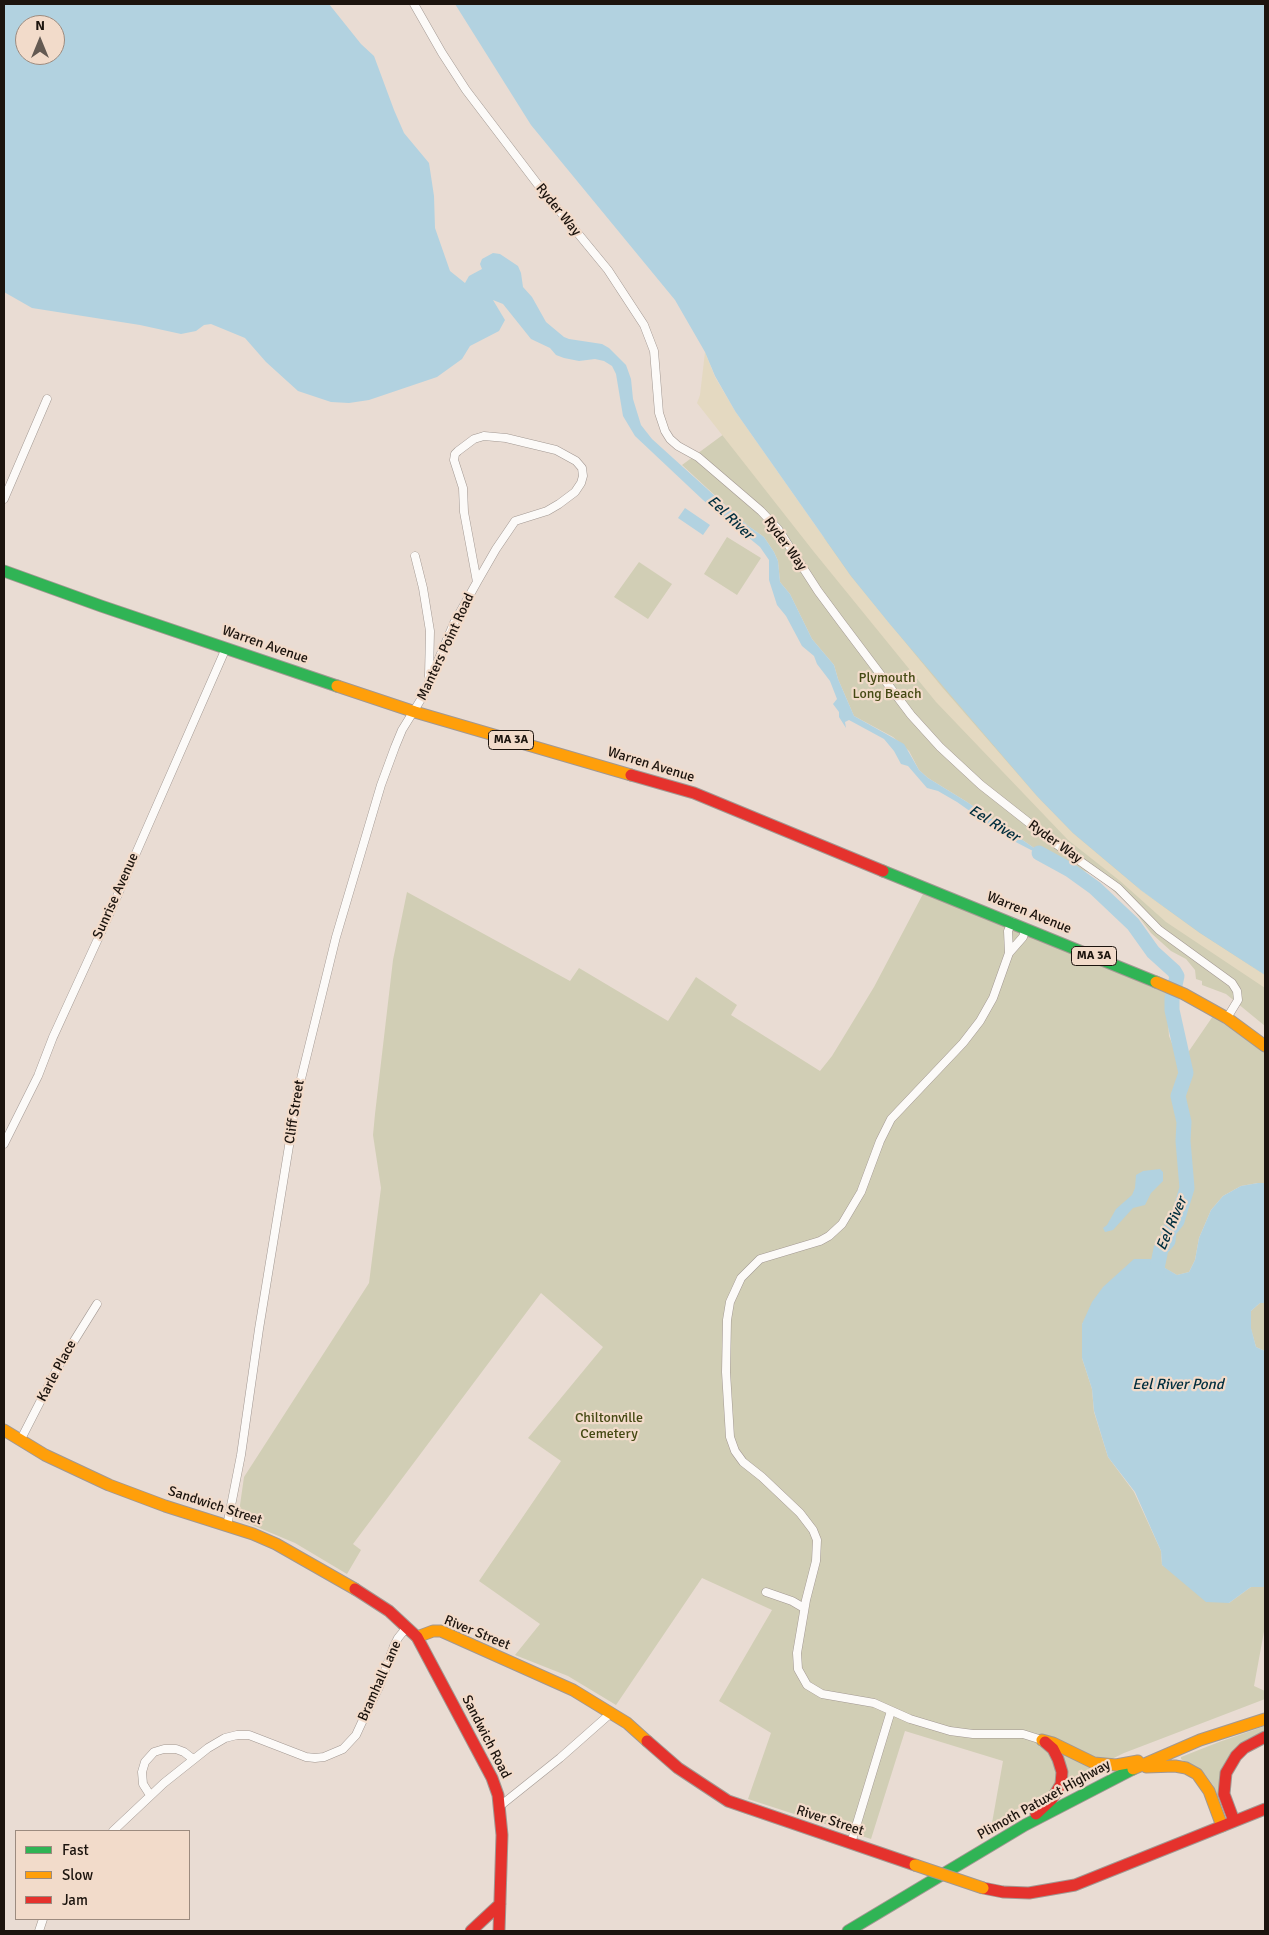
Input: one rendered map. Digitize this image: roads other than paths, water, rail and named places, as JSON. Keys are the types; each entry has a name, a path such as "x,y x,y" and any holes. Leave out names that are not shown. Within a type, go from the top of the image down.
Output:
{"main road":[{"name":"Warren Avenue","path":"4,571 415,712 690,792 1012,922 1184,994 1227,1018 1265,1046"},
{"name":"Sandwich Street","path":"4,1430 20,1441 75,1469 122,1490 269,1540 375,1602 393,1614 407,1627"},
{"name":"Sandwich Road","path":"407,1627 417,1637 496,1789 500,1806 502,1841 498,1931"},
{"name":"River Street","path":"417,1637 433,1631 441,1631 569,1688 635,1729 678,1768 715,1794 756,1812 983,1888 1003,1892 1029,1892 1070,1886 1100,1876 1265,1809"},
{"name":"Plimoth Patuxet Highway","path":"848,1931 1024,1825 1132,1769 1218,1733 1265,1719"},
{"path":"1234,1821 1224,1794 1226,1773 1236,1756 1244,1748 1265,1737"},
{"path":"1042,1740 1053,1743 1098,1764 1116,1765 1155,1759"},
{"path":"1024,1825 1052,1799 1061,1784 1062,1772 1058,1759 1053,1750 1042,1740"},
{"path":"1132,1769 1170,1765 1186,1768 1197,1774 1209,1791 1222,1826"},
{"path":"472,1931 500,1904"}],"street":[{"name":"Ryder Way","path":"414,4 466,90 538,186 608,270 644,325 654,351 658,413 670,439 678,446 698,457 761,511 778,529 840,622 912,715 940,746 981,785 1056,844 1118,888 1159,930 1232,983 1237,990 1238,1000 1227,1018"},
{"path":"4,499 47,399"},
{"name":"Manters Point Road","path":"415,712 454,623 496,549 515,521 547,511 575,492 583,476 582,468 576,461 549,448 495,436 474,439 455,454 454,464 463,488 464,512 477,582"},
{"path":"415,556 423,588 430,631 429,681"},
{"name":"Sunrise Avenue","path":"4,1144 38,1076 57,1028 226,648"},
{"name":"Cliff Street","path":"227,1526 240,1462 259,1329 302,1073 336,937 379,790 402,730 415,712"},
{"path":"1009,953 1008,931 1012,922"},
{"path":"1026,928 1023,937 1009,953 993,998 980,1021 963,1043 891,1119 880,1141 860,1192 842,1224 830,1236 820,1242 760,1259 741,1278 730,1302 727,1320 728,1403 730,1437 735,1451 743,1462 766,1481 805,1520 816,1536 818,1548 804,1608 797,1660 798,1669 807,1685 822,1694 874,1703 910,1720 964,1734 1023,1734 1042,1740"},
{"name":"Karle Place","path":"20,1441 59,1365 98,1304"},
{"path":"766,1592 792,1601 804,1608"},
{"name":"Bramhall Lane","path":"114,1830 193,1759 225,1738 248,1735 306,1757 314,1758 324,1757 343,1749 356,1735 380,1687 394,1646 407,1627"},
{"path":"851,1843 891,1711"},
{"path":"500,1806 560,1758 611,1713"},
{"path":"150,1796 142,1784 142,1772 144,1762 154,1752 164,1748 176,1750 184,1752 193,1759"}],"water":[{"path":"4,4 329,4 361,44 374,56 404,133 429,163 434,196 435,228 450,271 465,283 469,276 482,269 480,264 482,259 493,253 500,254 518,266 523,287 532,297 546,322 564,337 602,344 609,348 626,365 641,425 652,439 747,525 764,537 774,552 778,561 780,582 790,594 812,639 834,665 854,716 904,744 919,770 928,778 967,802 1056,863 1008,838 957,802 938,791 927,788 908,766 901,764 894,751 884,739 849,720 845,722 846,728 833,704 837,699 830,681 817,664 814,656 802,646 786,616 777,605 769,580 769,560 760,547 703,500 635,436 623,416 616,374 612,366 604,361 595,359 579,361 556,355 550,348 531,339 503,304 493,300 505,320 499,331 470,346 462,359 437,377 369,400 349,403 331,402 298,391 266,362 245,338 211,324 204,325 196,331 181,334 140,325 32,308 4,292"},
{"path":"455,4 1265,4 1265,975 1200,933 1142,891 1073,833 1037,796 889,623 851,576 735,411 715,376 705,352 675,300 531,125"},
{"path":"685,508 710,525 703,535 678,518"},
{"path":"1160,1169 1163,1172 1163,1181 1151,1193 1145,1205 1133,1208 1113,1230 1105,1232 1103,1228 1107,1225 1116,1209 1132,1195 1135,1188 1136,1175 1143,1171"},
{"name":"Eel River Pond","path":"1265,1183 1265,1303 1260,1303 1251,1311 1251,1328 1256,1347 1265,1351 1265,1587 1251,1587 1229,1603 1206,1602 1162,1565 1161,1551 1135,1492 1108,1457 1094,1411 1092,1389 1082,1358 1082,1324 1092,1302 1103,1287 1134,1259 1150,1259 1177,1275 1189,1272 1195,1260 1199,1238 1211,1210 1223,1196 1241,1186"}],"waterway":[{"name":"Eel River","path":"1039,853 1070,870 1095,888 1133,924 1153,952 1177,976 1172,999 1172,1010 1186,1073 1178,1096 1184,1122 1183,1141 1187,1188 1177,1221 1169,1231 1168,1241 1161,1249 1154,1283"}],"park label":[{"name":"Plymouth Long Beach","path":"887,686"},
{"name":"Chiltonville Cemetery","path":"609,1426"}]}
